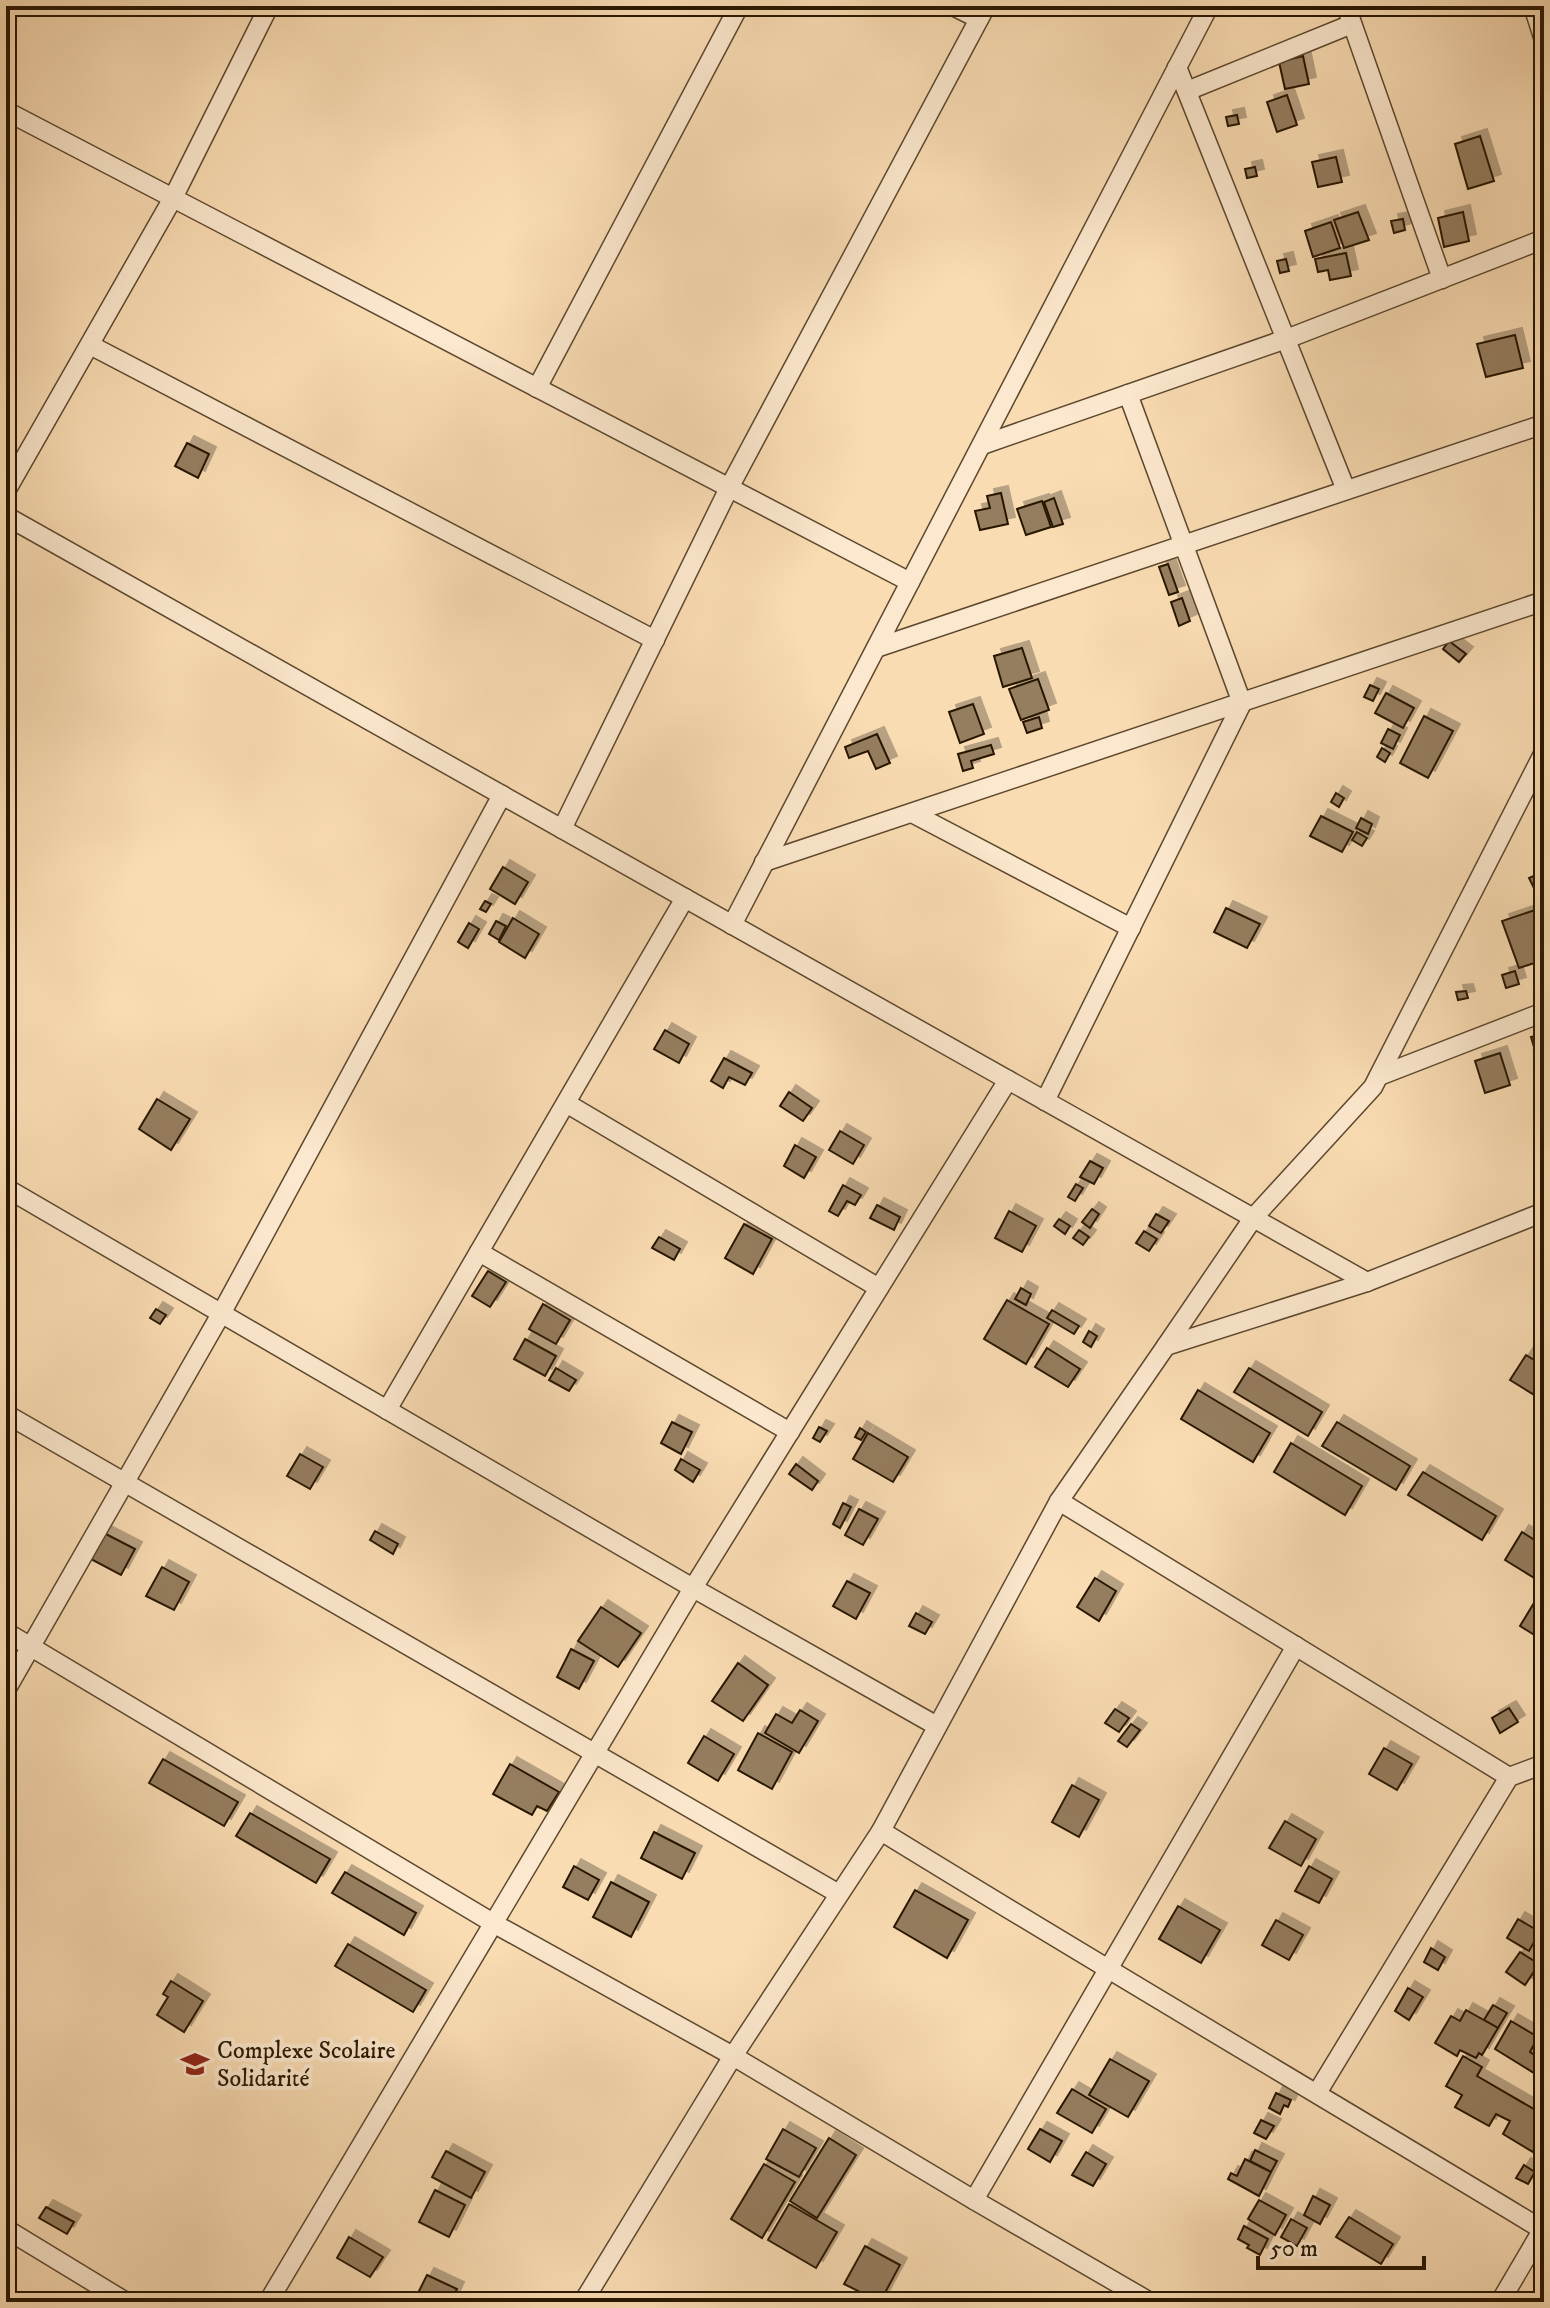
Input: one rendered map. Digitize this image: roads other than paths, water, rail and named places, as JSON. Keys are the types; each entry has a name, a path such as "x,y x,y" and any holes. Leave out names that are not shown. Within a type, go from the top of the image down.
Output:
{"street":[{"path":"6,491 173,198 269,6"},
{"path":"537,388 739,6"},
{"path":"562,829 729,488 983,13 953,6"},
{"path":"732,925 1209,6"},
{"path":"1533,6 1544,40"},
{"path":"1187,91 1349,15 1442,279"},
{"path":"1177,67 1346,490"},
{"path":"6,111 910,582"},
{"path":"982,445 1285,339 1544,239"},
{"path":"90,345 655,640"},
{"path":"1045,1101 1242,703 1128,394"},
{"path":"876,648 1544,424"},
{"path":"6,516 1367,1282"},
{"path":"764,862 1544,601"},
{"path":"583,2302 733,2056 881,1831 1059,1501 1254,1217 1373,1087 1544,752"},
{"path":"6,1690 221,1314 502,795"},
{"path":"912,813 1131,928"},
{"path":"387,1410 685,898"},
{"path":"1379,1076 1544,1012"},
{"path":"268,2302 693,1588 1008,1080"},
{"path":"566,1103 879,1288"},
{"path":"6,1188 693,1588 937,1726"},
{"path":"1166,1346 1367,1282 1544,1212"},
{"path":"479,1252 790,1432"},
{"path":"6,1414 839,1894"},
{"path":"1059,1501 1509,1777"},
{"path":"6,1632 493,1923 733,2056 1150,2302"},
{"path":"974,2200 1296,1646"},
{"path":"1317,2093 1509,1777 1544,1764"},
{"path":"881,1831 1107,1970 1543,2228 1500,2302"},
{"path":"6,2229 126,2302"}],"place":[{"name":"Complexe Scolaire Solidarité","path":"195,2064"}]}
